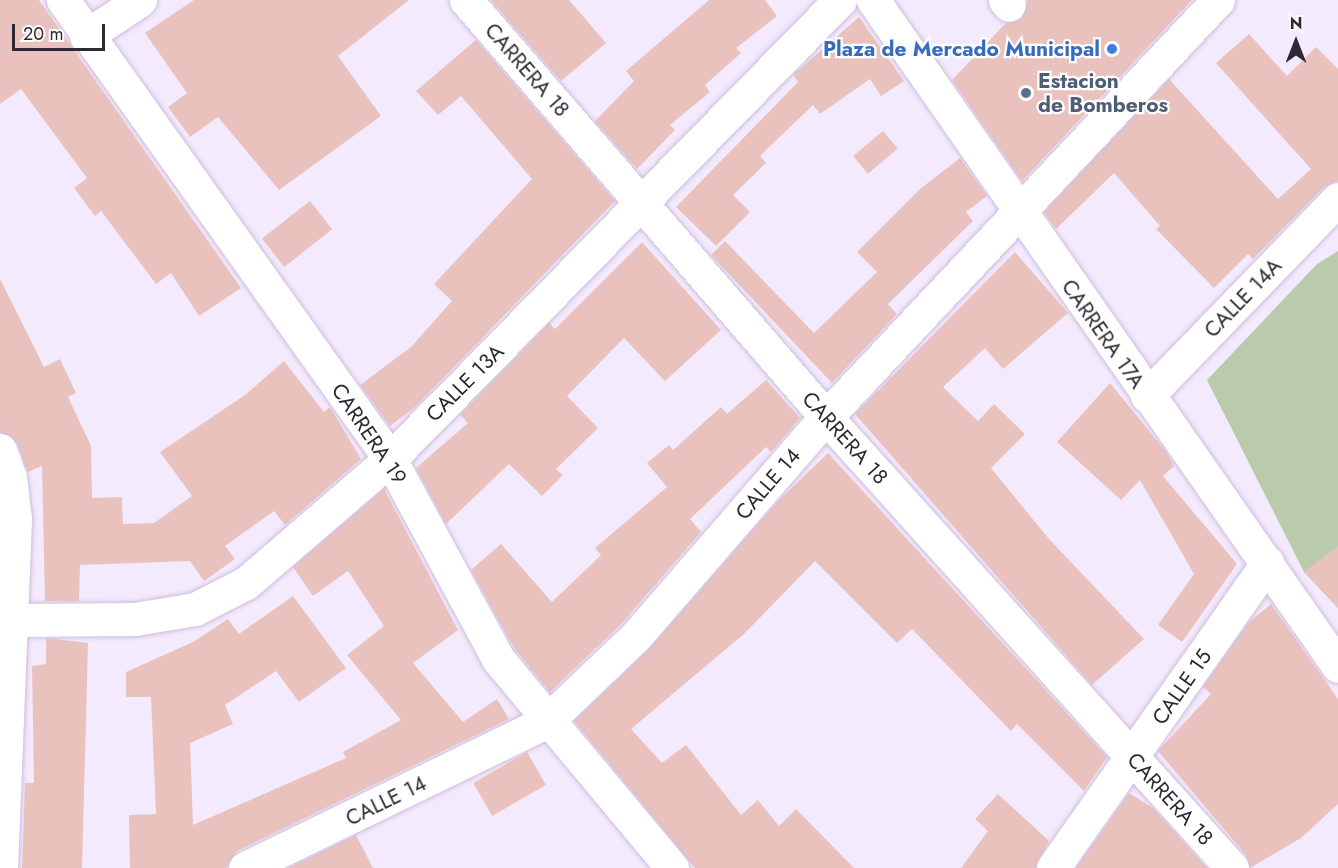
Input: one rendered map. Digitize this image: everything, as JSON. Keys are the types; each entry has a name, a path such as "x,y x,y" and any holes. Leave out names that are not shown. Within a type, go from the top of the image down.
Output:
{"street":[{"name":"CARRERA 19","path":"63,0 86,36 390,459 498,659 546,722 672,868"},
{"path":"86,36 140,0"},
{"name":"CARRERA 18","path":"466,0 826,417 1232,868"},
{"name":"CALLE 13A","path":"14,620 135,619 195,609 246,583 390,459 840,0"},
{"name":"CARRERA 17A","path":"873,0 1016,212 1338,666"},
{"name":"CALLE 14","path":"245,868 546,722 636,636 826,417 1016,212 1218,0"},
{"name":"CALLE 14A","path":"1148,396 1338,199"},
{"path":"0,450 10,477 15,519 14,620 1,863"},
{"name":"CALLE 15","path":"1053,868 1133,758 1267,563"}],"green space":[{"path":"1338,251 1338,608 1304,572 1207,380 1317,264"}],"building":[{"path":"0,0 39,0 241,288 199,316 171,273 156,284 101,211 95,216 74,188 87,178 21,89 0,104"},
{"path":"194,0 409,0 338,56 381,116 279,190 218,117 190,137 168,107 187,93 145,33"},
{"path":"491,0 569,0 606,43 561,81"},
{"path":"709,0 765,0 777,16 736,48 741,53 705,85 710,92 670,125 675,130 637,169 595,121 634,81 626,71"},
{"name":"Estacion de Bomberos","path":"1028,0 1192,0 1022,181 952,80 1006,23 1021,19"},
{"path":"859,17 904,81 881,96 870,79 820,114 813,105 760,156 766,163 733,195 750,212 716,246 676,207 798,82 793,75"},
{"path":"1249,34 1287,76 1316,47 1338,69 1338,181 1325,186 1253,259 1248,254 1214,288 1156,229 1160,226 1114,173 1056,229 1044,212 1169,79 1278,199 1311,169 1216,63"},
{"path":"476,40 615,201 415,407 390,426 360,385 411,347 452,301 434,284 532,179 461,96 438,115 416,91"},
{"path":"883,131 898,149 868,174 853,156"},
{"path":"960,158 987,196 966,212 973,221 888,304 897,314 832,383 711,255 725,241 814,333 877,272 857,252 920,189"},
{"path":"310,201 332,229 284,267 262,239"},
{"path":"642,242 721,330 665,381 624,338 567,396 598,428 556,469 563,475 542,496 509,464 446,524 416,468 468,423 460,415 549,323 555,329"},
{"path":"1015,252 1068,313 1003,369 985,348 943,387 978,421 994,404 1025,434 991,468 1049,539 1144,639 1092,685 855,414"},
{"path":"0,279 44,367 60,359 76,393 68,397 91,446 92,498 122,497 123,524 154,523 192,496 160,452 245,395 284,361 324,412 330,407 361,459 285,525 274,511 225,546 235,559 204,581 190,561 80,565 79,601 45,601 42,466 28,472 17,443 0,432"},
{"path":"766,380 800,418 771,452 766,447 690,519 701,532 622,623 550,692 514,648 471,570 501,544 552,602 601,555 595,548 667,487 647,463 669,445 673,450 721,407 727,414"},
{"path":"1110,383 1167,453 1174,466 1163,476 1237,564 1182,642 1158,625 1194,574 1140,480 1121,500 1057,442"},
{"path":"828,453 1107,757 1084,791 1017,724 1011,731 912,629 897,643 815,561 744,634 631,729 662,763 686,745 741,815 758,800 779,826 796,809 854,868 695,868 574,721 649,649 778,501"},
{"path":"384,489 458,630 413,663 463,722 497,699 509,719 237,851 226,868 130,868 129,815 156,814 151,697 126,697 126,672 193,642 228,619 239,634 293,596 346,668 299,702 276,671 225,705 233,724 190,743 193,825 346,758 343,752 401,720 347,655 384,626 348,571 313,596 293,567"},
{"path":"1338,546 1338,608 1304,572"},
{"path":"1271,604 1338,699 1338,804 1301,838 1250,868 1246,855 1158,751 1211,694 1203,687 1248,623"},
{"path":"46,638 88,643 82,868 22,868 25,783 34,783 32,666 46,664"},
{"path":"527,752 546,785 492,816 473,783"},
{"path":"1129,793 1153,808 1207,868 1076,868"},
{"path":"998,794 1049,841 1035,868 961,868 988,831 975,819"},
{"path":"356,835 373,868 288,868"}],"place":[{"name":"Plaza de Mercado Municipal","path":"1112,49"},
{"name":"Estacion de Bomberos","path":"1026,93"}]}
